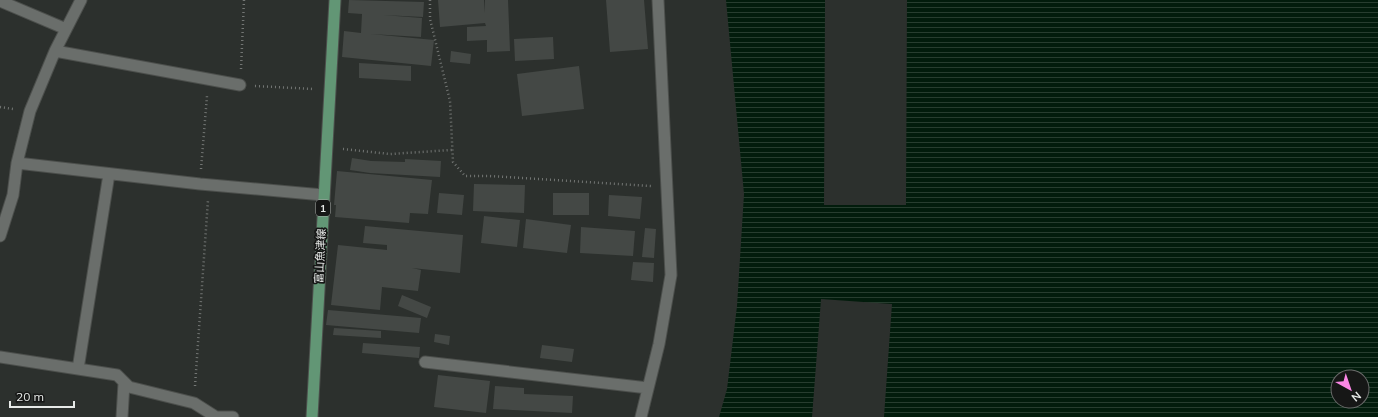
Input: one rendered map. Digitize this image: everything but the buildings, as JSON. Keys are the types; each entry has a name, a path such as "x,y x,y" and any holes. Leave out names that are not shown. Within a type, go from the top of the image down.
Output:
{"main road":[{"name":"富山魚津線","path":"312,417 323,195 331,90 335,0"}],"street":[{"path":"0,236 13,195 17,163 30,110 55,51 81,0"},
{"path":"641,417 659,344 671,275 658,0"},
{"path":"0,1 66,29"},
{"path":"55,51 240,85"},
{"path":"17,163 204,185 323,195"},
{"path":"78,369 109,174"},
{"path":"0,357 117,375 129,387 194,403 216,417 233,417"},
{"path":"425,362 648,388"},
{"path":"122,417 124,382"}],"path":[{"path":"244,0 240,85 331,90"},
{"path":"430,0 430,19 450,101 453,162 465,176 490,176 667,187"},
{"path":"194,403 208,79"},
{"path":"327,147 390,154 452,150"}],"shaded area":[{"path":"726,0 1378,0 1378,417 719,417 727,389 737,306 744,194"}],"pier":[{"path":"825,0 907,0 906,205 824,205"},
{"path":"821,299 892,304 884,417 812,417"}]}
